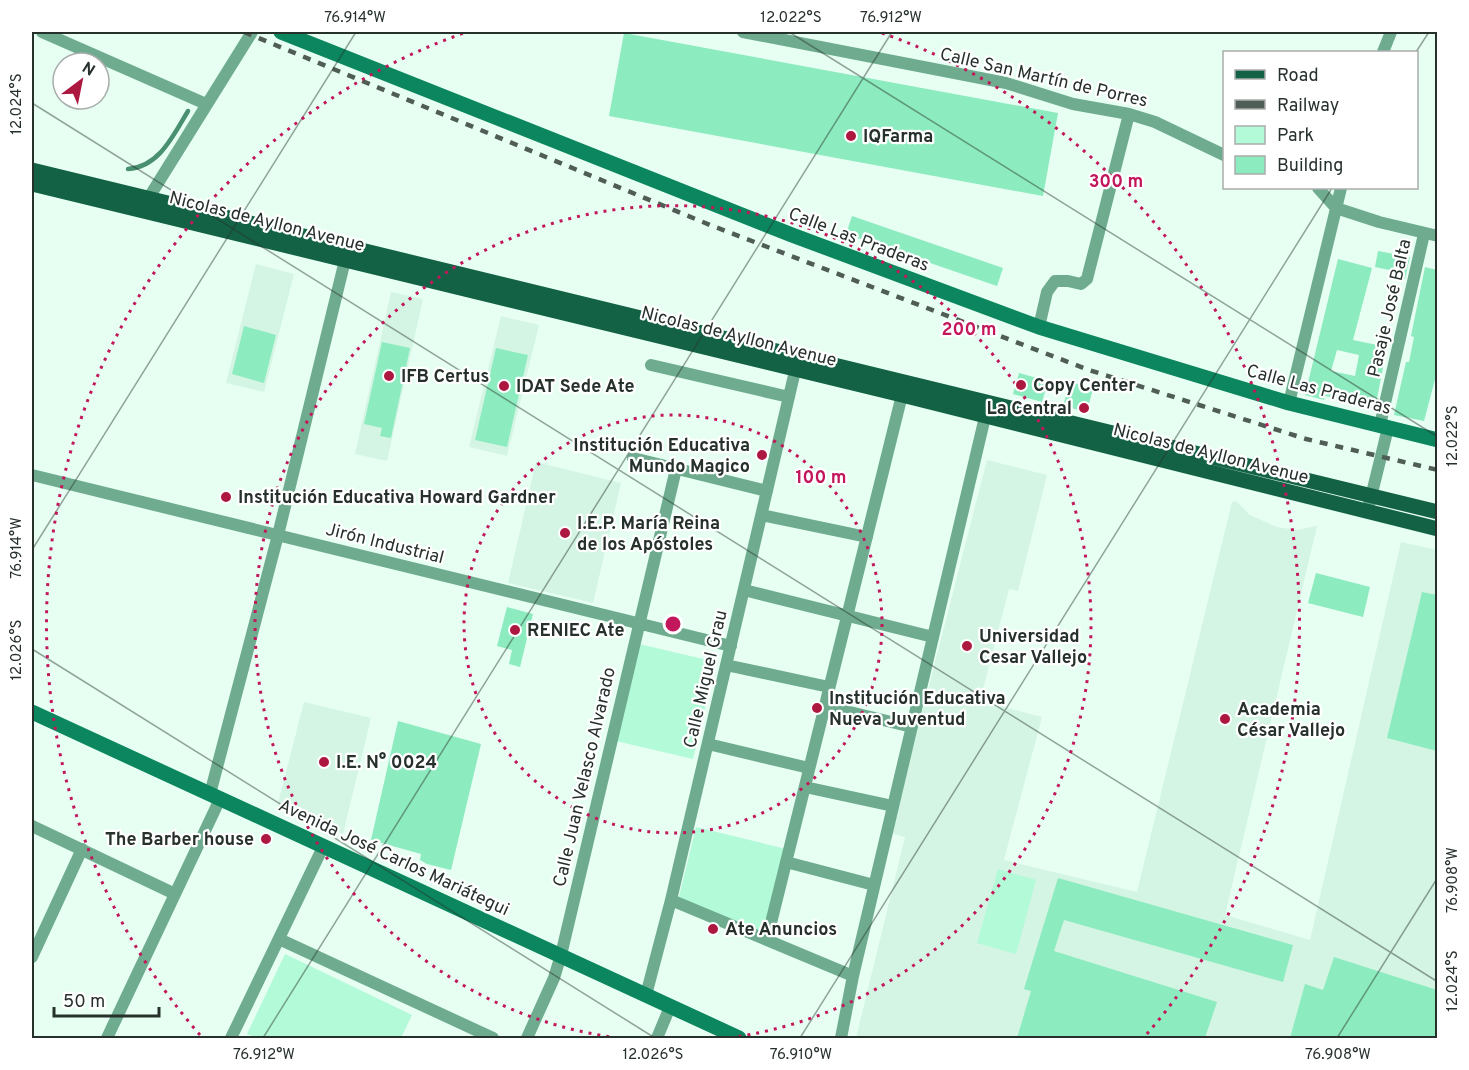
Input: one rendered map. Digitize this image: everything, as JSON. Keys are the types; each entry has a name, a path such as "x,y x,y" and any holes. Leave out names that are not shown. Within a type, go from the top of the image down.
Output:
{"main road":[{"name":"Nicolas de Ayllon Avenue","path":"32,170 795,370 1437,529"},
{"name":"Nicolas de Ayllon Avenue","path":"32,184 347,254 1437,512"}],"street":[{"path":"42,32 206,104"},
{"path":"148,199 252,32"},
{"name":"Calle Las Praderas","path":"281,32 792,235 1039,327 1288,403 1437,440"},
{"name":"Calle San Martín de Porres","path":"743,32 1006,83 1073,104 1129,114 1155,122 1223,155"},
{"path":"1383,51 1391,32"},
{"path":"1039,327 1047,292 1055,281 1081,284 1087,279 1129,114"},
{"path":"1319,189 1336,208 1437,236"},
{"path":"1288,403 1341,189"},
{"name":"Pasaje José Balta","path":"1367,512 1424,234"},
{"path":"107,1038 175,894 215,796 347,254"},
{"path":"651,365 789,397"},
{"name":"Calle Miguel Grau","path":"646,995 671,900 795,370"},
{"path":"767,939 902,395"},
{"path":"841,1038 874,885 985,417"},
{"path":"633,458 767,491"},
{"name":"Calle Juan Velasco Alvarado","path":"527,1038 555,978 676,469"},
{"name":"Jirón Industrial","path":"32,476 731,646"},
{"path":"762,515 867,537"},
{"path":"744,590 933,637"},
{"path":"726,665 829,687"},
{"path":"825,706 912,727"},
{"name":"Avenida José Carlos Mariátegui","path":"32,712 739,1038"},
{"path":"708,744 809,768"},
{"path":"805,787 893,806"},
{"path":"32,826 175,894"},
{"path":"231,1038 323,847"},
{"path":"32,957 82,849"},
{"path":"786,862 874,885"},
{"path":"671,900 853,976"},
{"path":"279,939 493,1038"},
{"path":"657,1038 670,1007"}],"shaded area":[{"path":"256,264 294,274 264,392 226,383"},
{"name":"IFB Certus","path":"391,292 423,299 387,461 355,454"},
{"name":"IDAT Sede Ate","path":"501,316 539,325 507,456 469,447"},
{"path":"987,460 1047,475 1018,591 1009,589 980,701 1042,717 1004,860 1137,892 1232,502 1236,501 1250,515 1277,527 1297,530 1317,526 1225,915 1310,940 1401,542 1437,550 1437,1038 856,1038 905,837 891,833"},
{"name":"I.E.P. María Reina de los Apóstoles","path":"536,462 621,483 593,603 508,583"},
{"name":"I.E. N° 0024","path":"304,702 371,718 343,834 277,807"}],"green space":[{"path":"639,644 716,662 693,759 616,741"},
{"path":"696,827 786,849 764,935 678,901"},
{"path":"998,869 1036,880 1016,954 977,943"},
{"path":"285,954 412,1015 401,1038 256,1038 247,1034"}],"building":[{"path":"624,33 1058,113 1043,196 609,116"},
{"path":"852,216 1003,268 997,286 846,234"},
{"path":"1378,251 1410,257 1405,279 1398,278 1399,272 1375,267"},
{"path":"1338,259 1372,268 1353,340 1387,347 1375,409 1351,405 1351,401 1325,396 1324,400 1305,395","holes":["1337,350 1359,355 1355,376 1331,371"]},
{"path":"1425,267 1437,270 1437,372 1424,421 1394,415 1406,362 1409,362 1414,337 1411,336"},
{"path":"244,326 276,335 264,383 232,374"},
{"path":"382,342 410,348 391,438 380,436 382,428 364,424"},
{"path":"496,348 528,355 507,447 475,440"},
{"path":"1019,373 1048,381 1042,402 1013,394"},
{"path":"1070,382 1093,388 1087,412 1063,406"},
{"path":"1316,573 1370,587 1363,617 1308,603"},
{"path":"1422,592 1437,595 1437,751 1387,738"},
{"name":"RENIEC Ate","path":"507,607 533,614 520,667 509,664 512,650 497,646"},
{"path":"398,721 481,744 451,870 427,864 420,860 421,854 371,840"},
{"path":"1058,878 1293,945 1283,982 1064,920 1054,951 1217,1002 1205,1038 1017,1038 1031,991 1024,989"},
{"path":"1334,957 1437,990 1437,1038 1290,1038 1305,984 1323,990"}],"waterway":[{"path":"128,169 148,163 157,156 171,140 188,111"}],"railway":[{"path":"244,32 710,225 1089,370 1306,439 1438,470"}],"place":[{"name":"IQFarma","path":"851,136"},
{"name":"IFB Certus","path":"389,376"},
{"name":"Copy Center","path":"1021,385"},
{"name":"IDAT Sede Ate","path":"504,386"},
{"name":"La Central","path":"1084,408"},
{"name":"Institución Educativa Mundo Magico","path":"762,455"},
{"name":"Institución Educativa Howard Gardner","path":"226,497"},
{"name":"I.E.P. María Reina de los Apóstoles","path":"565,533"},
{"name":"RENIEC Ate","path":"515,630"},
{"name":"Universidad Cesar Vallejo","path":"967,646"},
{"name":"Institución Educativa Nueva Juventud","path":"817,708"},
{"name":"Academia César Vallejo","path":"1225,719"},
{"name":"I.E. N° 0024","path":"324,762"},
{"name":"The Barber house","path":"266,839"},
{"name":"Ate Anuncios","path":"713,929"}]}
